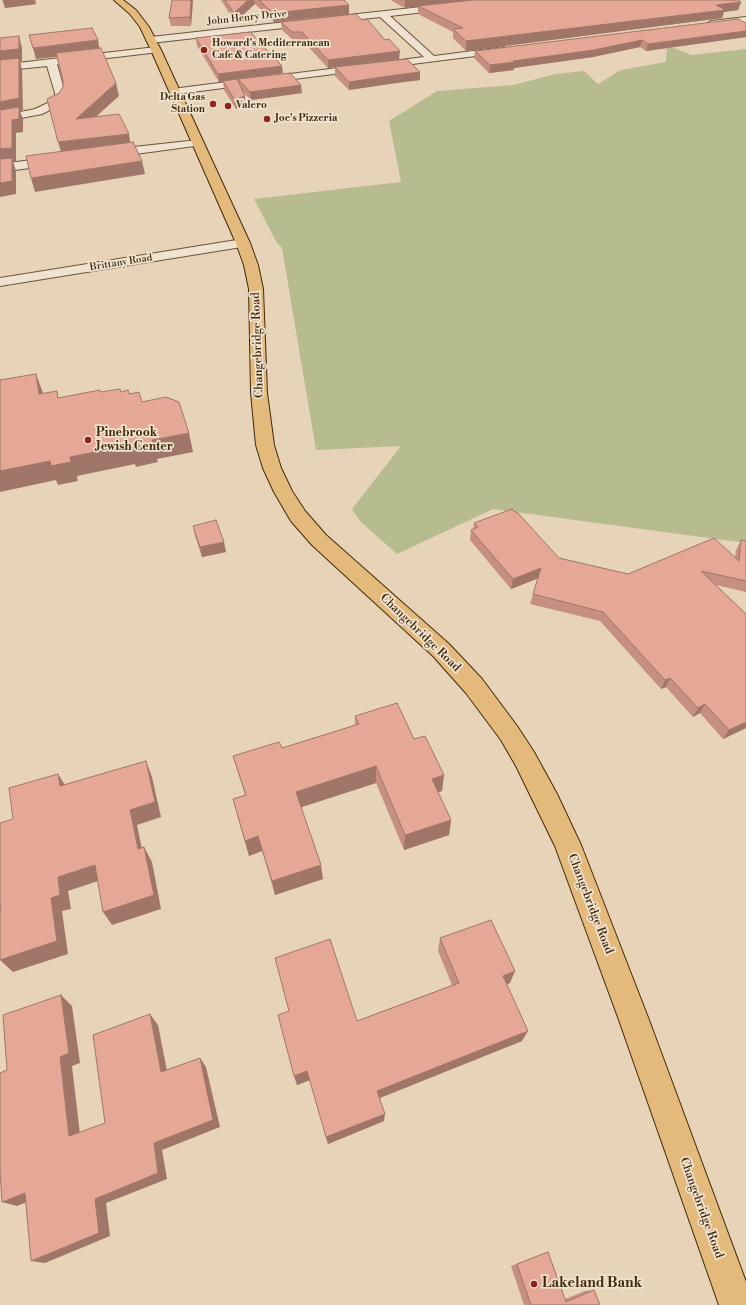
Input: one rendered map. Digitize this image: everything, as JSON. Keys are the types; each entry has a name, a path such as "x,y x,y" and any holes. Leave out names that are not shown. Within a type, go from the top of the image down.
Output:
{"main road":[{"name":"Changebridge Road","path":"118,0 133,12 151,40 176,91 243,243 251,265 256,289 259,393 265,445 272,468 280,486 298,516 319,540 441,650 474,686 509,734 525,759 548,802 568,845 634,1020 737,1305"}],"street":[{"name":"John Henry Drive","path":"151,40 458,6"},
{"path":"382,14 432,59"},
{"path":"701,26 746,20"},
{"path":"176,91 518,48"},
{"path":"0,68 156,50"},
{"path":"0,119 38,112 58,102 60,99 60,93 51,62"},
{"path":"95,156 198,143"},
{"path":"0,168 71,159"},
{"name":"Brittany Road","path":"0,282 243,243"}],"green space":[{"path":"667,45 691,55 746,49 746,543 493,509 397,554 360,521 352,509 401,446 316,450 282,248 277,243 254,199 401,182 389,121 437,91 514,85 555,74 584,71 598,84 621,70 666,62"}],"building":[{"path":"172,0 191,0 190,17 169,18"},
{"path":"225,0 248,0 234,13"},
{"path":"259,0 344,0 349,5 273,13"},
{"path":"473,0 738,0 741,2 716,5 725,10 466,41 453,29 463,28 418,6"},
{"path":"356,14 362,20 367,19 385,40 389,39 400,51 328,60 302,32 292,32 281,22"},
{"path":"738,19 746,23 746,31 648,44 642,40 594,50 513,61 515,62 490,65 475,51"},
{"path":"92,28 98,40 33,48 29,35"},
{"path":"250,32 282,66 218,74 196,38"},
{"path":"19,36 19,49 0,51 0,38"},
{"path":"101,48 116,83 76,119 119,114 129,134 58,142 47,99 59,93 63,87 63,80 56,53"},
{"path":"19,58 19,98 0,102 0,60"},
{"path":"407,59 420,72 349,82 335,67"},
{"path":"290,73 301,85 250,92 238,79"},
{"path":"237,79 245,96 235,100 223,81"},
{"path":"19,107 19,119 12,120 12,148 0,149 0,110"},
{"path":"133,142 142,161 31,178 26,156"},
{"path":"12,158 12,181 0,183 0,159"},
{"name":"Pinebrook Jewish Center","path":"36,374 39,394 57,391 58,398 100,390 100,392 120,389 121,392 128,390 129,394 139,392 142,402 166,397 179,402 189,433 152,440 153,443 131,448 130,445 70,457 71,462 51,466 50,461 0,471 0,380"},
{"path":"512,509 517,512 559,558 628,574 714,538 739,561 741,540 746,541 746,581 701,571 746,614 746,722 729,730 705,704 698,708 670,678 665,680 603,612 533,594 541,568 513,579 471,530 478,527 474,523"},
{"path":"216,520 224,542 200,547 193,526"},
{"path":"397,703 414,739 425,736 444,775 432,779 451,820 405,835 376,766 296,792 321,865 272,881 258,836 245,841 233,799 246,795 233,756 279,742 282,748 359,724 355,716"},
{"path":"146,761 155,802 130,810 138,849 144,847 154,895 103,912 95,865 58,877 60,895 51,898 57,941 0,960 0,823 13,819 9,788 58,774 60,786"},
{"path":"491,920 515,971 503,976 528,1031 377,1091 385,1114 326,1137 307,1071 294,1076 278,1015 289,1011 275,958 330,939 357,1021 459,983 440,938"},
{"path":"61,995 69,1053 60,1057 69,1136 105,1123 93,1035 150,1014 161,1072 200,1058 213,1120 154,1143 158,1173 95,1199 99,1233 31,1261 25,1193 2,1202 0,1170 0,1073 7,1070 3,1015"},
{"name":"Lakeland Bank","path":"548,1252 566,1302 594,1290 600,1305 531,1305 517,1264"}],"place":[{"name":"Howard's Mediterranean Cafe & Catering","path":"204,50"},
{"name":"Delta Gas Station","path":"213,104"},
{"name":"Valero","path":"228,106"},
{"name":"Joe's Pizzeria","path":"267,119"},
{"name":"Pinebrook Jewish Center","path":"88,440"},
{"name":"Lakeland Bank","path":"534,1284"}]}
